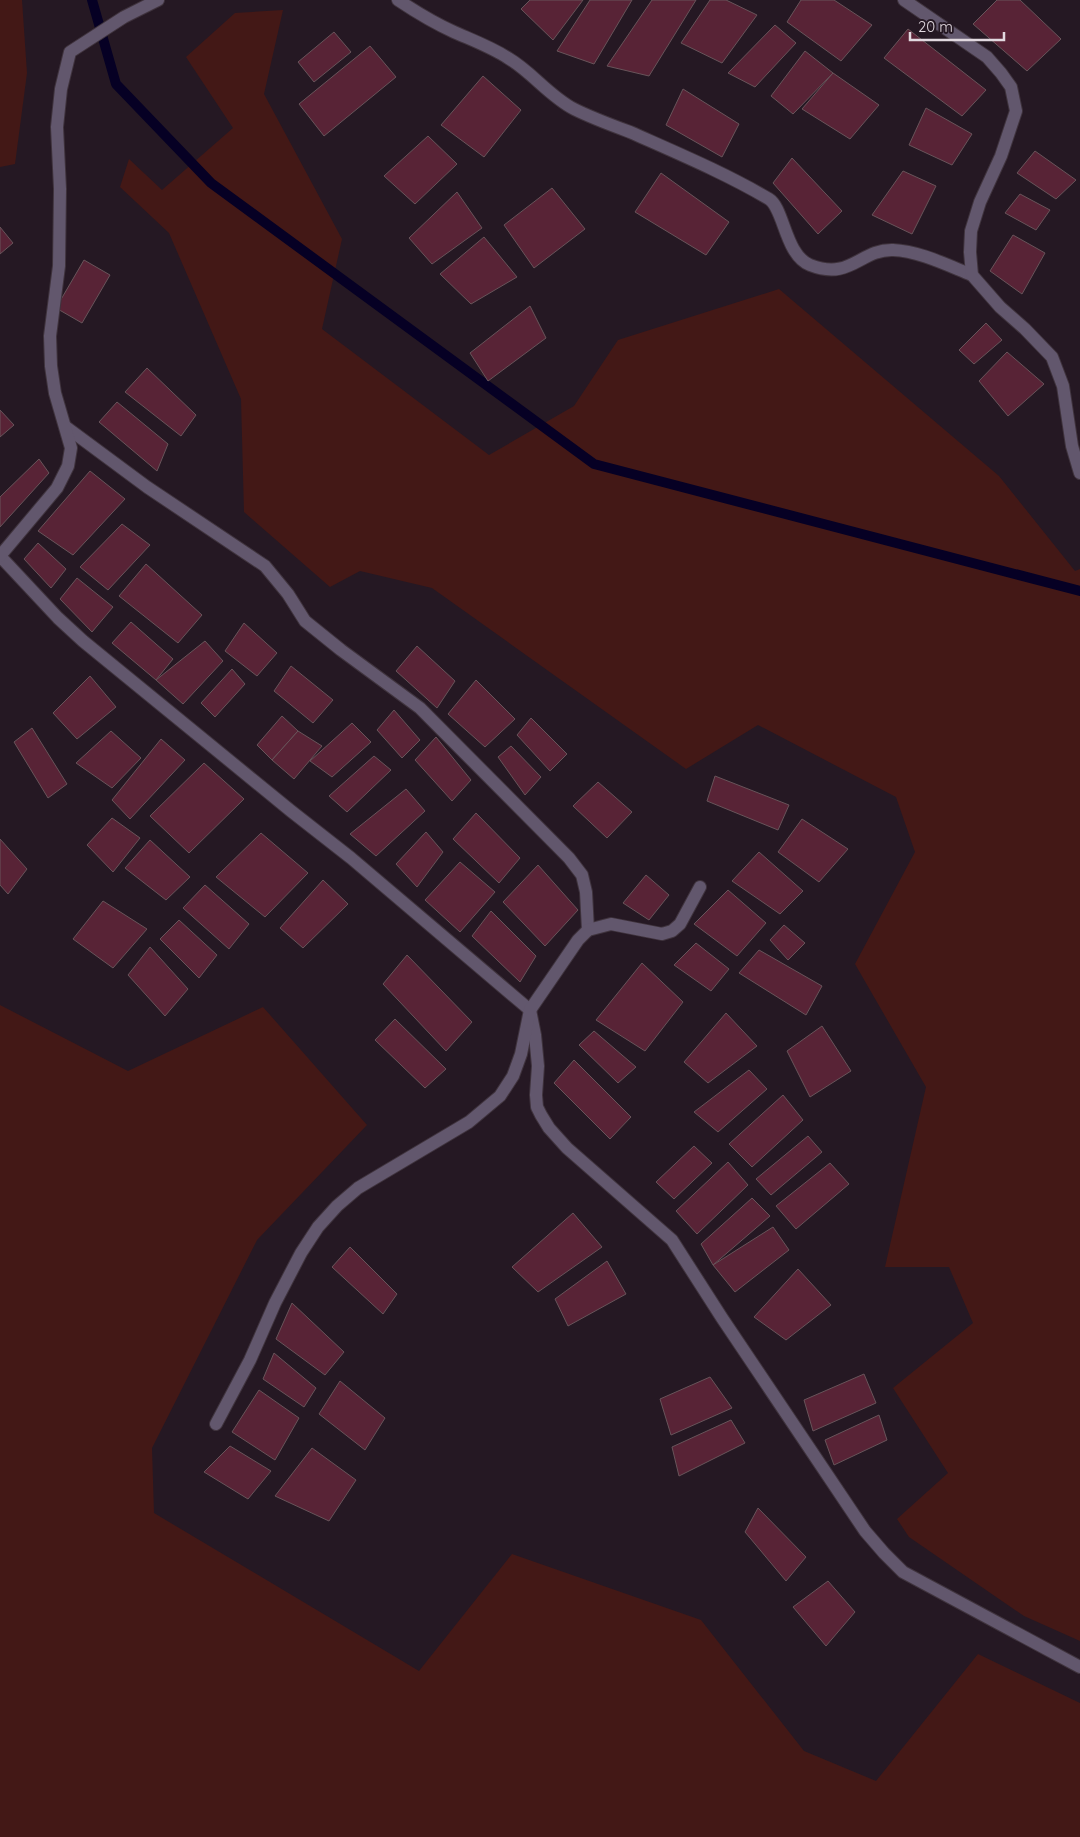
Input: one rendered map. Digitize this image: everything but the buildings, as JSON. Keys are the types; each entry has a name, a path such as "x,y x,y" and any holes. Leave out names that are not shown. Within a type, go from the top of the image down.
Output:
{"street":[{"path":"158,0 124,17 70,52 61,89 57,127 60,189 59,266 50,336 51,366 55,393 71,448 68,466 57,488 0,556 58,618 83,641 351,858 530,1010 538,1066 537,1107 541,1115 567,1148 672,1240 727,1326 865,1531 903,1572 1080,1667"},
{"path":"398,0 453,32 483,44 509,58 531,74 550,92 573,108 688,158 772,201 794,249 808,264 826,270 842,269 875,254 892,250 913,253 972,275 1000,307 1052,357 1063,386 1072,446 1080,474"},
{"path":"904,0 987,57 1011,87 1016,111 1001,156 980,202 971,231 972,275"},
{"path":"66,427 147,487 265,566 288,594 305,621 420,708 569,858 582,875 586,892 588,930"},
{"path":"216,1424 250,1360 275,1304 301,1253 318,1227 337,1206 358,1188 468,1122 500,1096 513,1076 521,1054 530,1010 578,940 588,930 610,924 662,934 680,924 700,887"}],"shaded area":[{"path":"0,0 22,0 27,73 15,164 0,167"},
{"path":"283,10 264,94 342,239 322,329 489,455 574,406 618,340 779,289 999,476 1075,571 1080,569 1080,1641 1024,1616 909,1537 897,1519 948,1473 893,1388 973,1323 949,1267 885,1267 926,1087 855,964 915,852 896,797 758,725 686,769 432,588 360,571 330,587 244,512 241,399 169,233 120,187 129,159 162,190 233,128 186,57 235,13"},
{"path":"0,1005 128,1071 263,1007 367,1125 257,1240 152,1448 154,1513 419,1671 512,1554 701,1620 804,1751 876,1781 978,1654 1080,1703 1080,1837 0,1837"}],"waterway":[{"path":"92,0 116,84 211,183 594,464 1080,591"}]}
